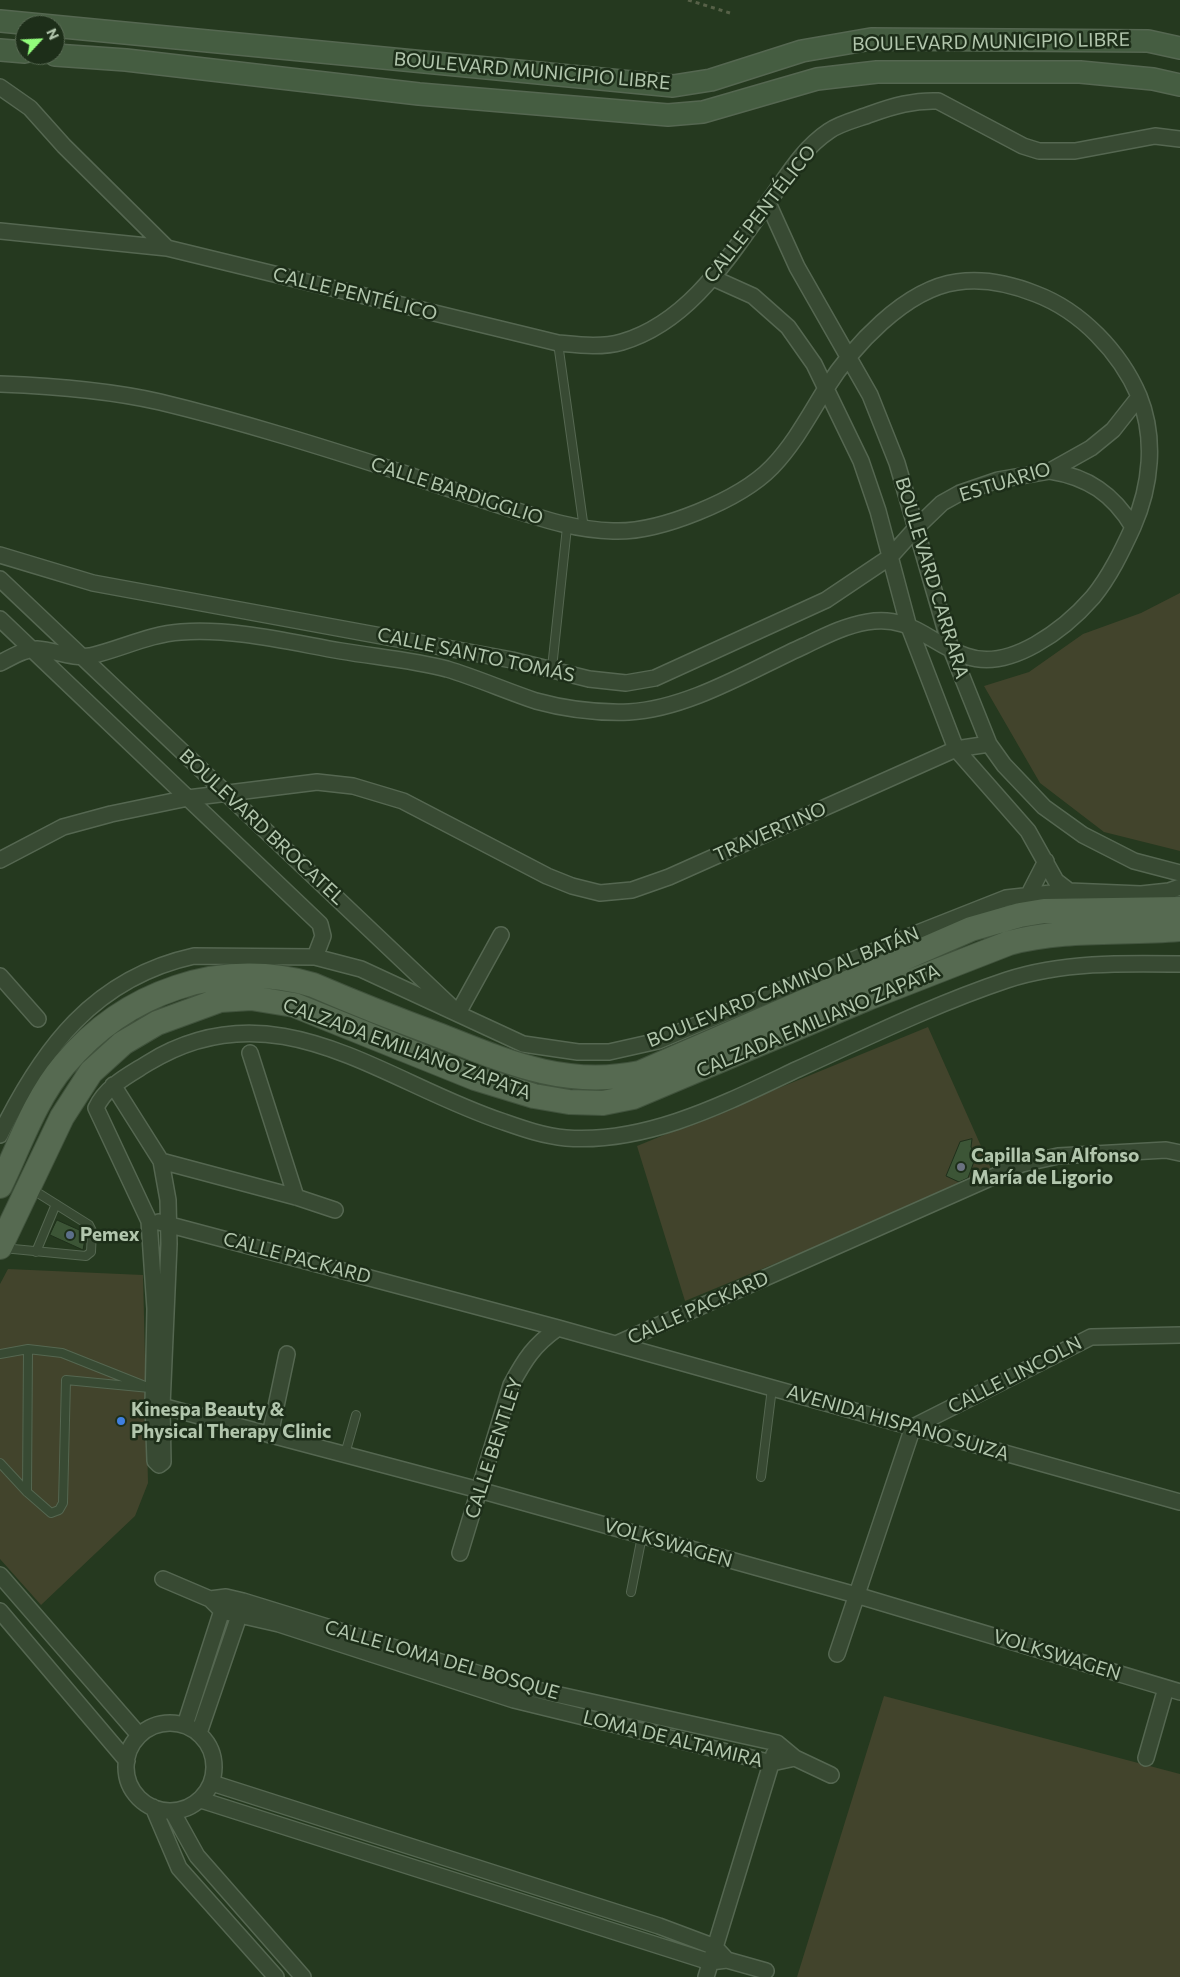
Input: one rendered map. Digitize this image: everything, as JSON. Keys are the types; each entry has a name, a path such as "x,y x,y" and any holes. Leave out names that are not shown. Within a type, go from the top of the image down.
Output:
{"main road":[{"name":"BOULEVARD MUNICIPIO LIBRE","path":"0,21 672,86 711,80 802,51 871,39 1148,41 1180,48"},
{"path":"0,50 15,51"},
{"name":"BOULEVARD MUNICIPIO LIBRE","path":"65,56 126,60 419,94 668,115 703,112 817,79 877,72 1080,72 1153,79 1180,85"},
{"path":"419,94 421,61"},
{"name":"CALZADA EMILIANO ZAPATA","path":"0,1186 43,1097 63,1066 88,1040 115,1019 154,997 197,980 252,975 289,978 313,985 514,1064 551,1075 582,1079 615,1078 640,1073 971,929 996,921 1044,911 1180,909"},
{"name":"CALZADA EMILIANO ZAPATA","path":"0,1248 62,1116 91,1072 123,1043 156,1023 220,1000 250,998 294,1005 475,1078 534,1096 569,1102 603,1103 633,1097 868,998 1009,943 1030,937 1060,934 1180,929"}],"street":[{"path":"0,87 30,108 64,146 167,248"},
{"name":"CALLE PENTÉLICO","path":"0,230 167,248 558,343 589,346 620,342 643,334 689,302 714,278 802,156 830,130 906,103 938,101 1023,146 1039,151 1075,151 1155,136 1180,139"},
{"name":"BOULEVARD CARRARA","path":"768,202 797,266 850,356 870,395 897,463 951,649 989,744 1004,765 1044,808 1082,835 1134,861 1180,873"},
{"name":"BOULEVARD CARRARA","path":"714,278 753,296 788,327 814,364 827,387 861,461 878,511 908,624 956,749 1028,831 1056,881 1069,891"},
{"name":"CALLE BARDIGGLIO","path":"0,384 65,387 156,401 284,435 567,527 617,532 644,530 675,521 743,489 768,472 808,421 827,387 850,356 880,324 912,299 940,286 960,281 992,281 1044,296 1070,311 1093,330 1112,353 1139,397"},
{"name":"ESTUARIO","path":"916,528 942,503 960,493 998,480 1050,471 1103,439 1139,397"},
{"name":"CALLE SANTO TOMÁS","path":"30,648 83,658 137,640 178,632 220,633 442,668 542,703 623,713 653,710 682,702 842,628 876,620 908,624 951,649 974,658 998,660 1015,655 1041,641 1064,624 1092,597 1115,562 1145,498 1150,460 1146,421 1139,397"},
{"path":"1050,471 1076,476 1099,488 1113,499 1133,527"},
{"name":"CALLE SANTO TOMÁS","path":"0,555 93,583 552,668 589,679 626,683 655,678 826,600 890,558 916,528"},
{"name":"BOULEVARD BROCATEL","path":"0,579 458,1013"},
{"name":"BOULEVARD BROCATEL","path":"0,619 320,924 323,936 315,958"},
{"path":"0,663 30,648"},
{"name":"TRAVERTINO","path":"0,860 63,827 112,814 188,798 317,782 353,786 403,801 547,876 572,886 600,893 632,890 670,877 956,749 989,744"},
{"path":"1029,894 1046,861"},
{"name":"BOULEVARD CAMINO AL BATÁN","path":"0,1135 15,1105 49,1050 72,1023 99,998 119,985 165,964 194,956 315,958 361,969 523,1044 578,1052 610,1052 658,1041 914,934 1006,898 1069,891 1141,894 1169,891 1180,887"},
{"path":"458,1013 501,935"},
{"path":"158,1405 155,1309 149,1221 131,1179 98,1114 98,1103 113,1085 154,1060 187,1044 225,1033 259,1032 304,1040 346,1053 466,1110 539,1134 566,1138 601,1137 656,1128 729,1101 906,1019 1007,980 1041,971 1073,966 1180,964"},
{"path":"0,976 38,1019"},
{"path":"250,1053 296,1197"},
{"path":"113,1085 161,1161 168,1200 158,1405"},
{"path":"1173,1152 1180,1139"},
{"name":"CALLE PACKARD","path":"149,1221 168,1224 616,1344 1022,1164 1058,1156 1173,1152"},
{"path":"161,1161 296,1197 335,1210"},
{"name":"CALLE BENTLEY","path":"460,1552 511,1385 524,1361 539,1342 558,1328"},
{"name":"CALLE LINCOLN","path":"913,1427 1091,1337 1180,1335"},
{"name":"AVENIDA HISPANO SUIZA","path":"616,1344 1180,1502"},
{"path":"270,1435 287,1354"},
{"name":"VOLKSWAGEN","path":"158,1405 479,1490 856,1595 1176,1689"},
{"path":"837,1654 913,1427"},
{"path":"0,1575 139,1736"},
{"name":"LOMA DE ALTAMIRA","path":"163,1579 210,1599 241,1608 279,1624 514,1700 772,1763 795,1758"},
{"path":"185,1725 224,1604"},
{"path":"199,1733 241,1608"},
{"name":"CALLE LOMA DEL BOSQUE","path":"241,1608 519,1686 777,1743"},
{"path":"0,1611 126,1761"},
{"path":"1146,1758 1176,1689"},
{"path":"160,1723 185,1725 199,1733 213,1754 215,1767 212,1783 201,1800 183,1810 172,1811 153,1807 141,1800 132,1788 127,1775 126,1761 130,1747 139,1736 160,1723"},
{"path":"706,1977 777,1743"},
{"name":"LOMA DE ALTAMIRA","path":"777,1743 795,1758 831,1774"},
{"path":"212,1783 659,1926 726,1960 766,1971"},
{"path":"201,1800 712,1954"},
{"path":"153,1807 179,1868 276,1977"},
{"path":"172,1811 197,1856 302,1977"}],"lane":[{"path":"558,343 584,529"},
{"path":"552,668 567,527"},
{"path":"0,1248 86,1256 91,1252 92,1228 29,1186"},
{"path":"36,1252 56,1204"},
{"path":"27,1492 28,1349"},
{"path":"0,1354 28,1349 62,1353 150,1388 66,1380 64,1503 59,1510 51,1513 27,1492 0,1463"},
{"path":"761,1477 772,1388"},
{"path":"346,1454 356,1415"},
{"path":"631,1592 642,1536"}],"path":[{"path":"688,0 730,14"}],"green space":[{"path":"1180,593 1180,851 1104,832 1040,783 984,686 1029,672 1083,634 1141,613"},
{"path":"928,1027 993,1173 685,1301 637,1146"},
{"path":"8,1269 143,1275 148,1483 135,1516 41,1605 0,1559 0,1284"},
{"path":"884,1696 1180,1774 1180,1977 797,1977"}],"building":[{"name":"Capilla San Alfonso María de Ligorio","path":"972,1139 971,1147 976,1156 968,1178 959,1182 946,1176 960,1142"},
{"name":"Pemex","path":"57,1220 86,1233 83,1250 50,1235"}],"place":[{"name":"Capilla San Alfonso María de Ligorio","path":"961,1167"},
{"name":"Pemex","path":"70,1235"},
{"name":"Kinespa Beauty & Physical Therapy Clinic","path":"121,1421"}]}
